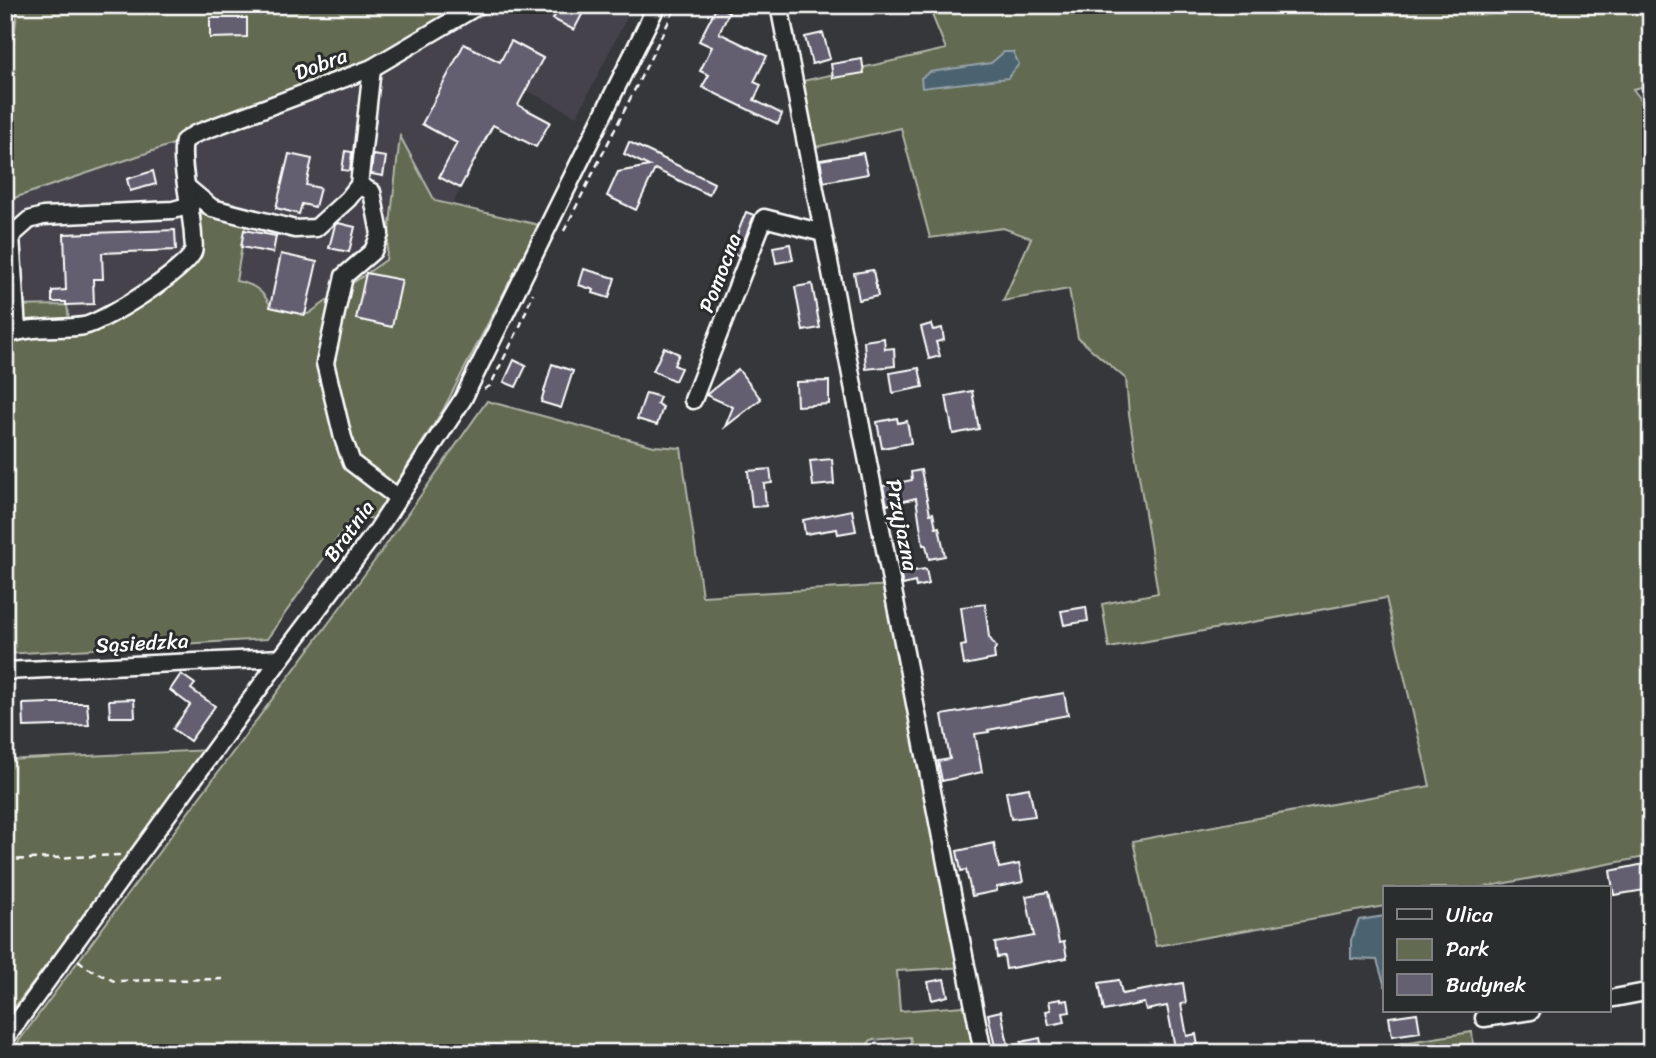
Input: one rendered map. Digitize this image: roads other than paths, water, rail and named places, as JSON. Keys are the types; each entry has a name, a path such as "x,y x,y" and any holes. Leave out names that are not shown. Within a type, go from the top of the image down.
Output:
{"street":[{"name":"Dobra","path":"188,188 183,155 184,141 195,134 372,68 479,5"},
{"name":"Bratnia","path":"5,1038 378,529 463,399 657,5"},
{"name":"Przyjazna","path":"779,5 983,1053"},
{"path":"188,188 212,208 295,229 316,229 359,185 372,68"},
{"path":"359,185 372,192 380,234 373,251 344,276 325,363 352,463 398,498"},
{"path":"188,188 191,205 194,251 182,268 100,321 84,326 11,333 11,236 29,220 43,216 173,210 191,205"},
{"name":"Pomocna","path":"693,400 764,218 823,233"},
{"name":"Sąsiedzka","path":"5,671 281,658"},
{"path":"1610,999 1651,991"},
{"path":"1484,1018 1524,1012"}],"water":[{"path":"1004,52 1013,52 1019,64 1008,78 922,88 921,78 930,72 991,63"},
{"path":"1383,916 1383,980 1377,960 1351,959 1351,940 1359,920"}]}
